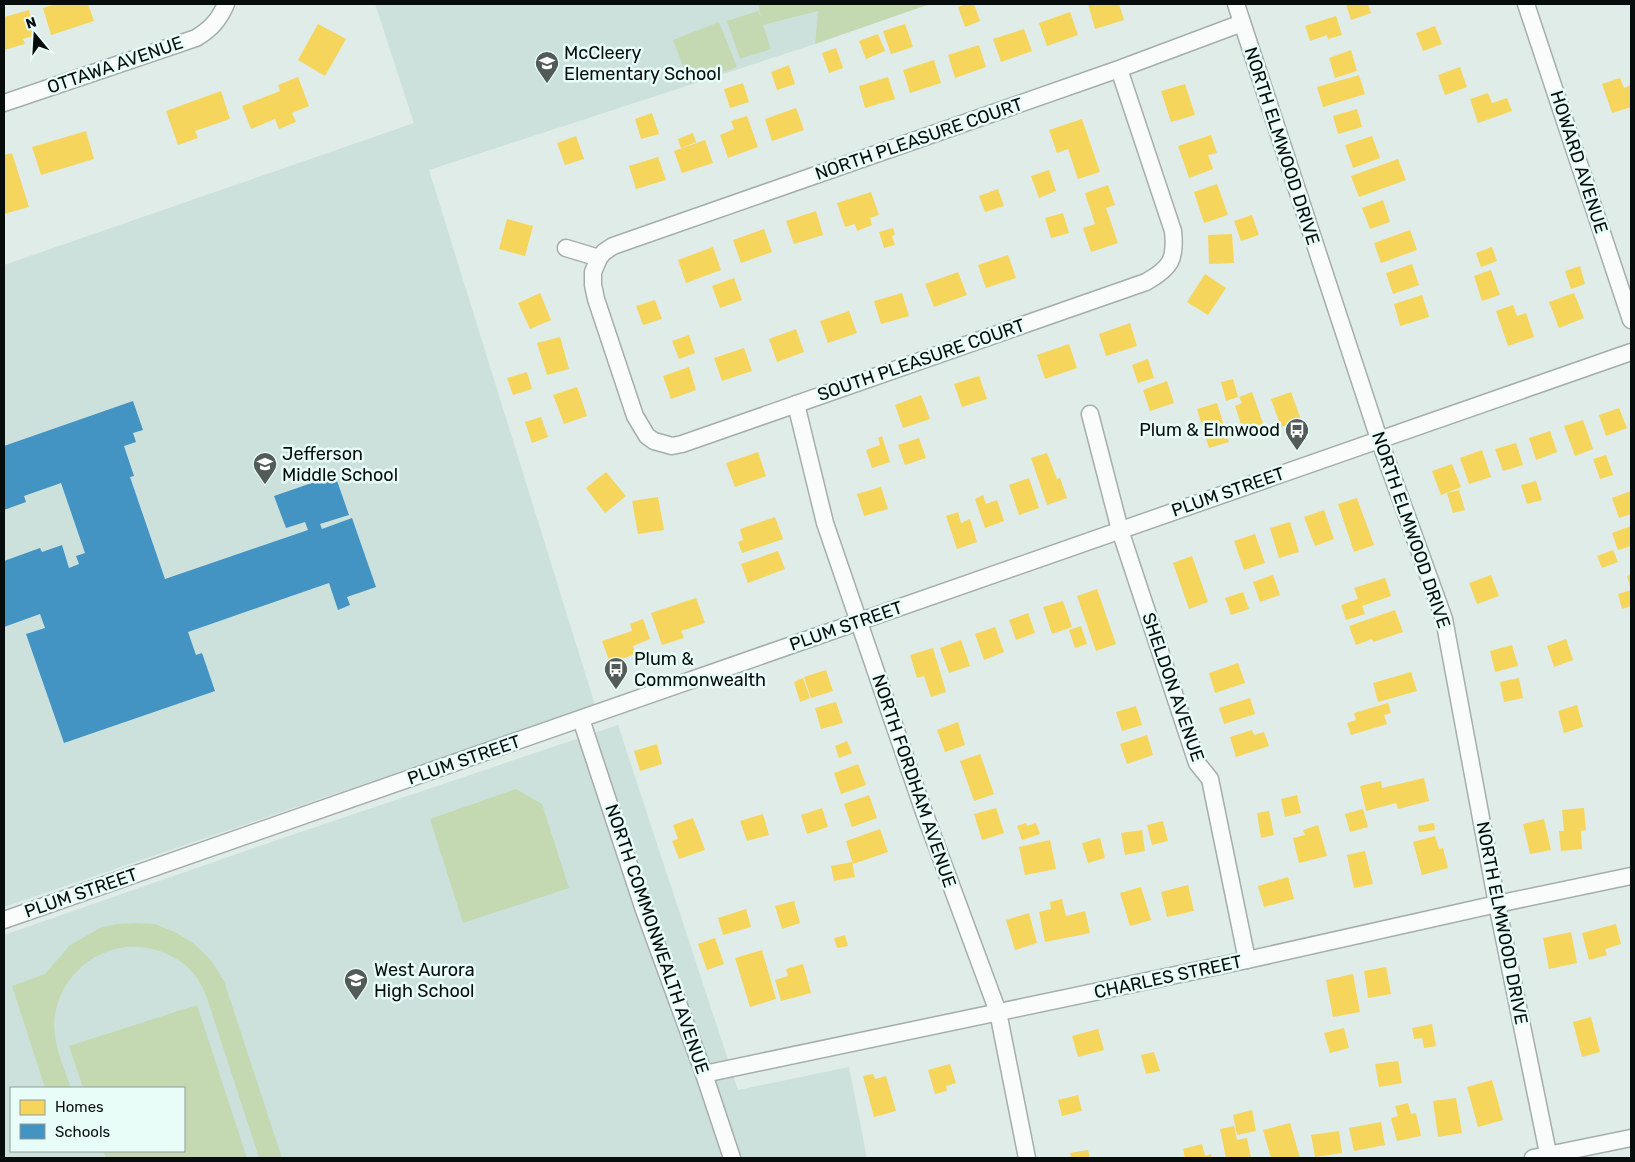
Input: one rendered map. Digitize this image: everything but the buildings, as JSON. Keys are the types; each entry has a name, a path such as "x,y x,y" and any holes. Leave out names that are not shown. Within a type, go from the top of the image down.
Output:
{"street":[{"name":"NORTH ELMWOOD DRIVE","path":"1236,4 1379,439 1444,619 1544,1157"},
{"name":"HOWARD AVENUE","path":"1526,4 1631,320"},
{"name":"OTTAWA AVENUE","path":"4,103 196,38 209,30 223,10"},
{"name":"NORTH PLEASURE COURT","path":"600,258 604,252 613,246 1119,69 1242,23"},
{"name":"SOUTH PLEASURE COURT","path":"600,258 593,272 596,298 636,416 647,436 654,441 672,446 1146,282 1161,274 1171,262 1174,248 1173,231 1119,69"},
{"path":"566,248 600,258"},
{"name":"PLUM STREET","path":"4,920 1631,352"},
{"name":"NORTH FORDHAM AVENUE","path":"796,404 825,523 924,812 998,1012 1027,1158"},
{"name":"SHELDON AVENUE","path":"1090,414 1120,530 1197,763 1210,779 1247,960"},
{"name":"NORTH COMMONWEALTH AVENUE","path":"581,719 644,910 704,1074 732,1158"},
{"name":"CHARLES STREET","path":"704,1074 1247,960 1631,876"},
{"path":"1544,1157 1631,1138"}],"shaded area":[{"name":"Jefferson Middle School","path":"375,4 819,4 815,44 429,170 595,705 4,907 4,265 414,123"},
{"name":"West Aurora High School","path":"618,725 738,1090 849,1067 867,1158 4,1158 4,935 280,839"}],"green space":[{"path":"758,4 930,4 815,44 818,11 763,25 771,49 740,59 727,21 758,11 761,17"},
{"path":"719,22 737,67 690,84 673,40"},
{"path":"516,789 542,804 569,888 463,923 430,819"},
{"path":"116,924 155,924 175,932 193,943 211,960 224,981 282,1158 259,1158 207,998 199,981 190,969 181,962 167,954 149,948 131,947 113,950 96,956 70,980 60,996 54,1024 58,1052 71,1087 45,1087 12,986 45,974 70,945 100,928"},
{"path":"197,1005 247,1158 106,1158 103,1152 185,1152 185,1087 83,1087 69,1046"}],"place":[{"name":"McCleery Elementary School","path":"547,84"},
{"name":"Plum & Elmwood","path":"1297,451"},
{"name":"Jefferson Middle School","path":"265,485"},
{"name":"Plum & Commonwealth","path":"616,690"},
{"name":"West Aurora High School","path":"356,1001"}]}
